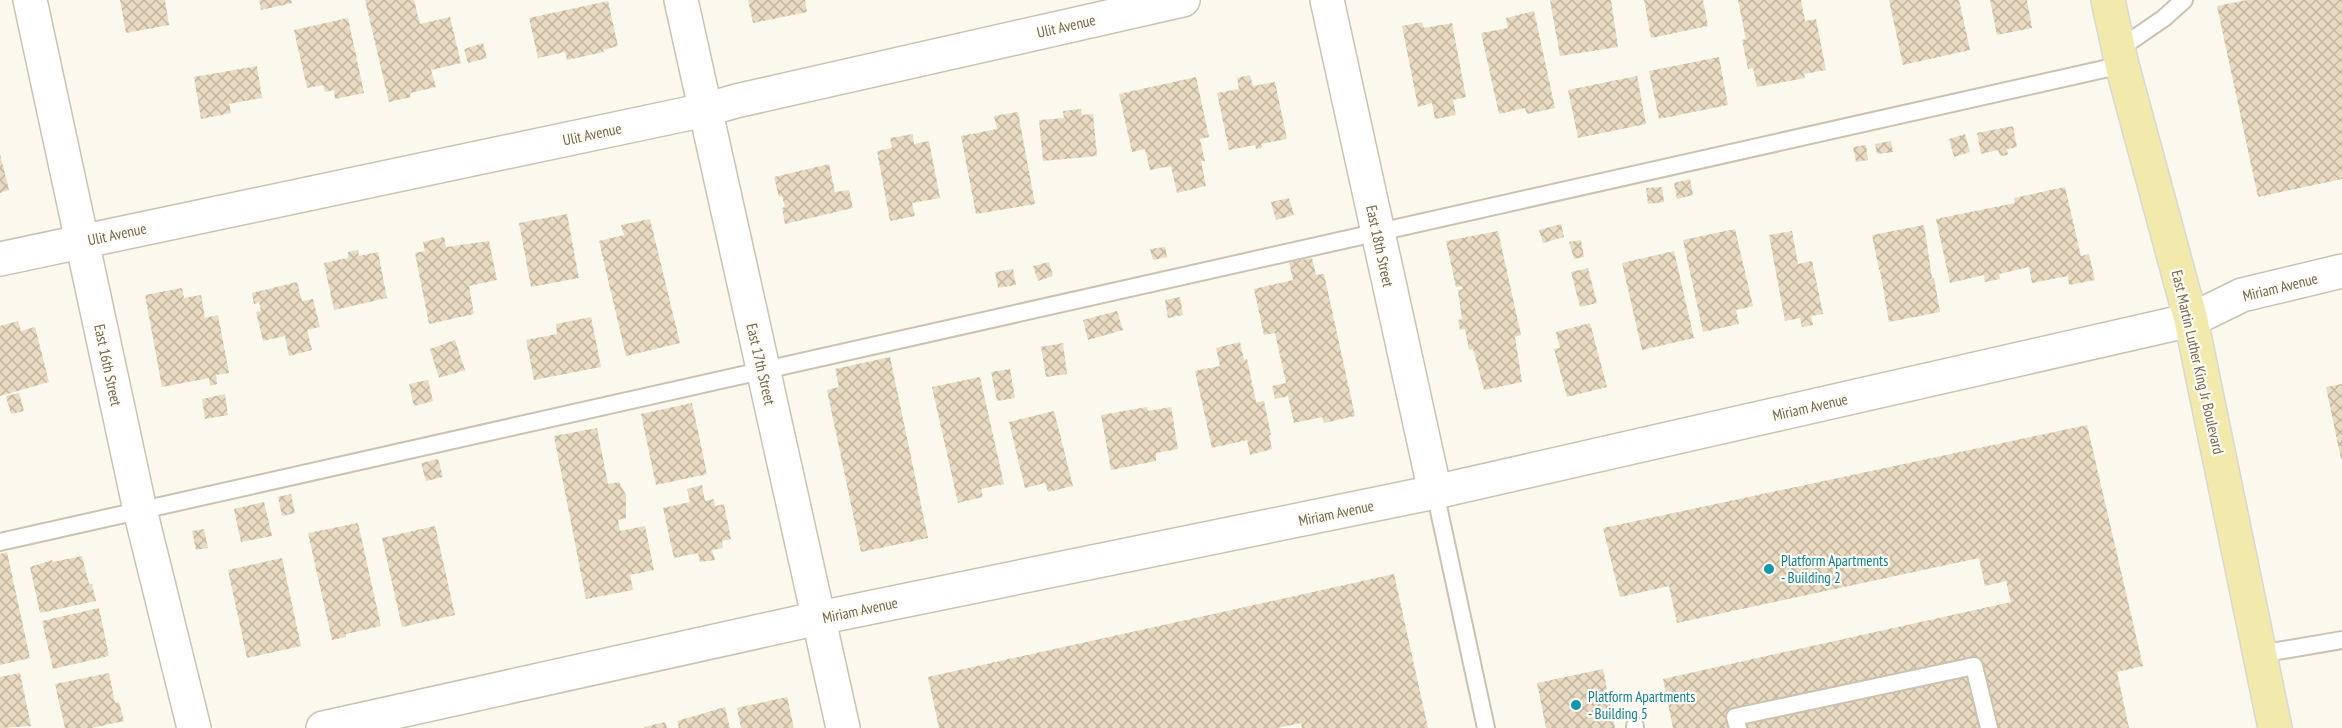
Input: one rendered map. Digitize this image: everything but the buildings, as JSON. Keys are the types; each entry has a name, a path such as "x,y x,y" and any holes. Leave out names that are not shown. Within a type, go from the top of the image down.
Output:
{"main road":[{"name":"East Martin Luther King Jr Boulevard","path":"2108,0 2191,320 2275,728"}],"street":[{"name":"East 16th Street","path":"30,0 140,510 194,728"},
{"name":"East 17th Street","path":"681,0 843,728"},
{"name":"Ulit Avenue","path":"0,259 705,111 736,101 1183,0"},
{"name":"East 18th Street","path":"1327,0 1435,492"},
{"name":"Miriam Avenue","path":"323,728 819,618 1435,492 2191,320 2242,295 2342,271"}],"lane":[{"path":"0,542 1377,232 2121,57 2184,0"},
{"path":"1435,492 1486,728"},
{"path":"2260,654 2342,640"},
{"path":"1737,728 1735,717 1974,666 1989,728"}],"place":[{"name":"Platform Apartments - Building 2","path":"1769,569"},
{"name":"Platform Apartments - Building 5","path":"1576,705"}]}
